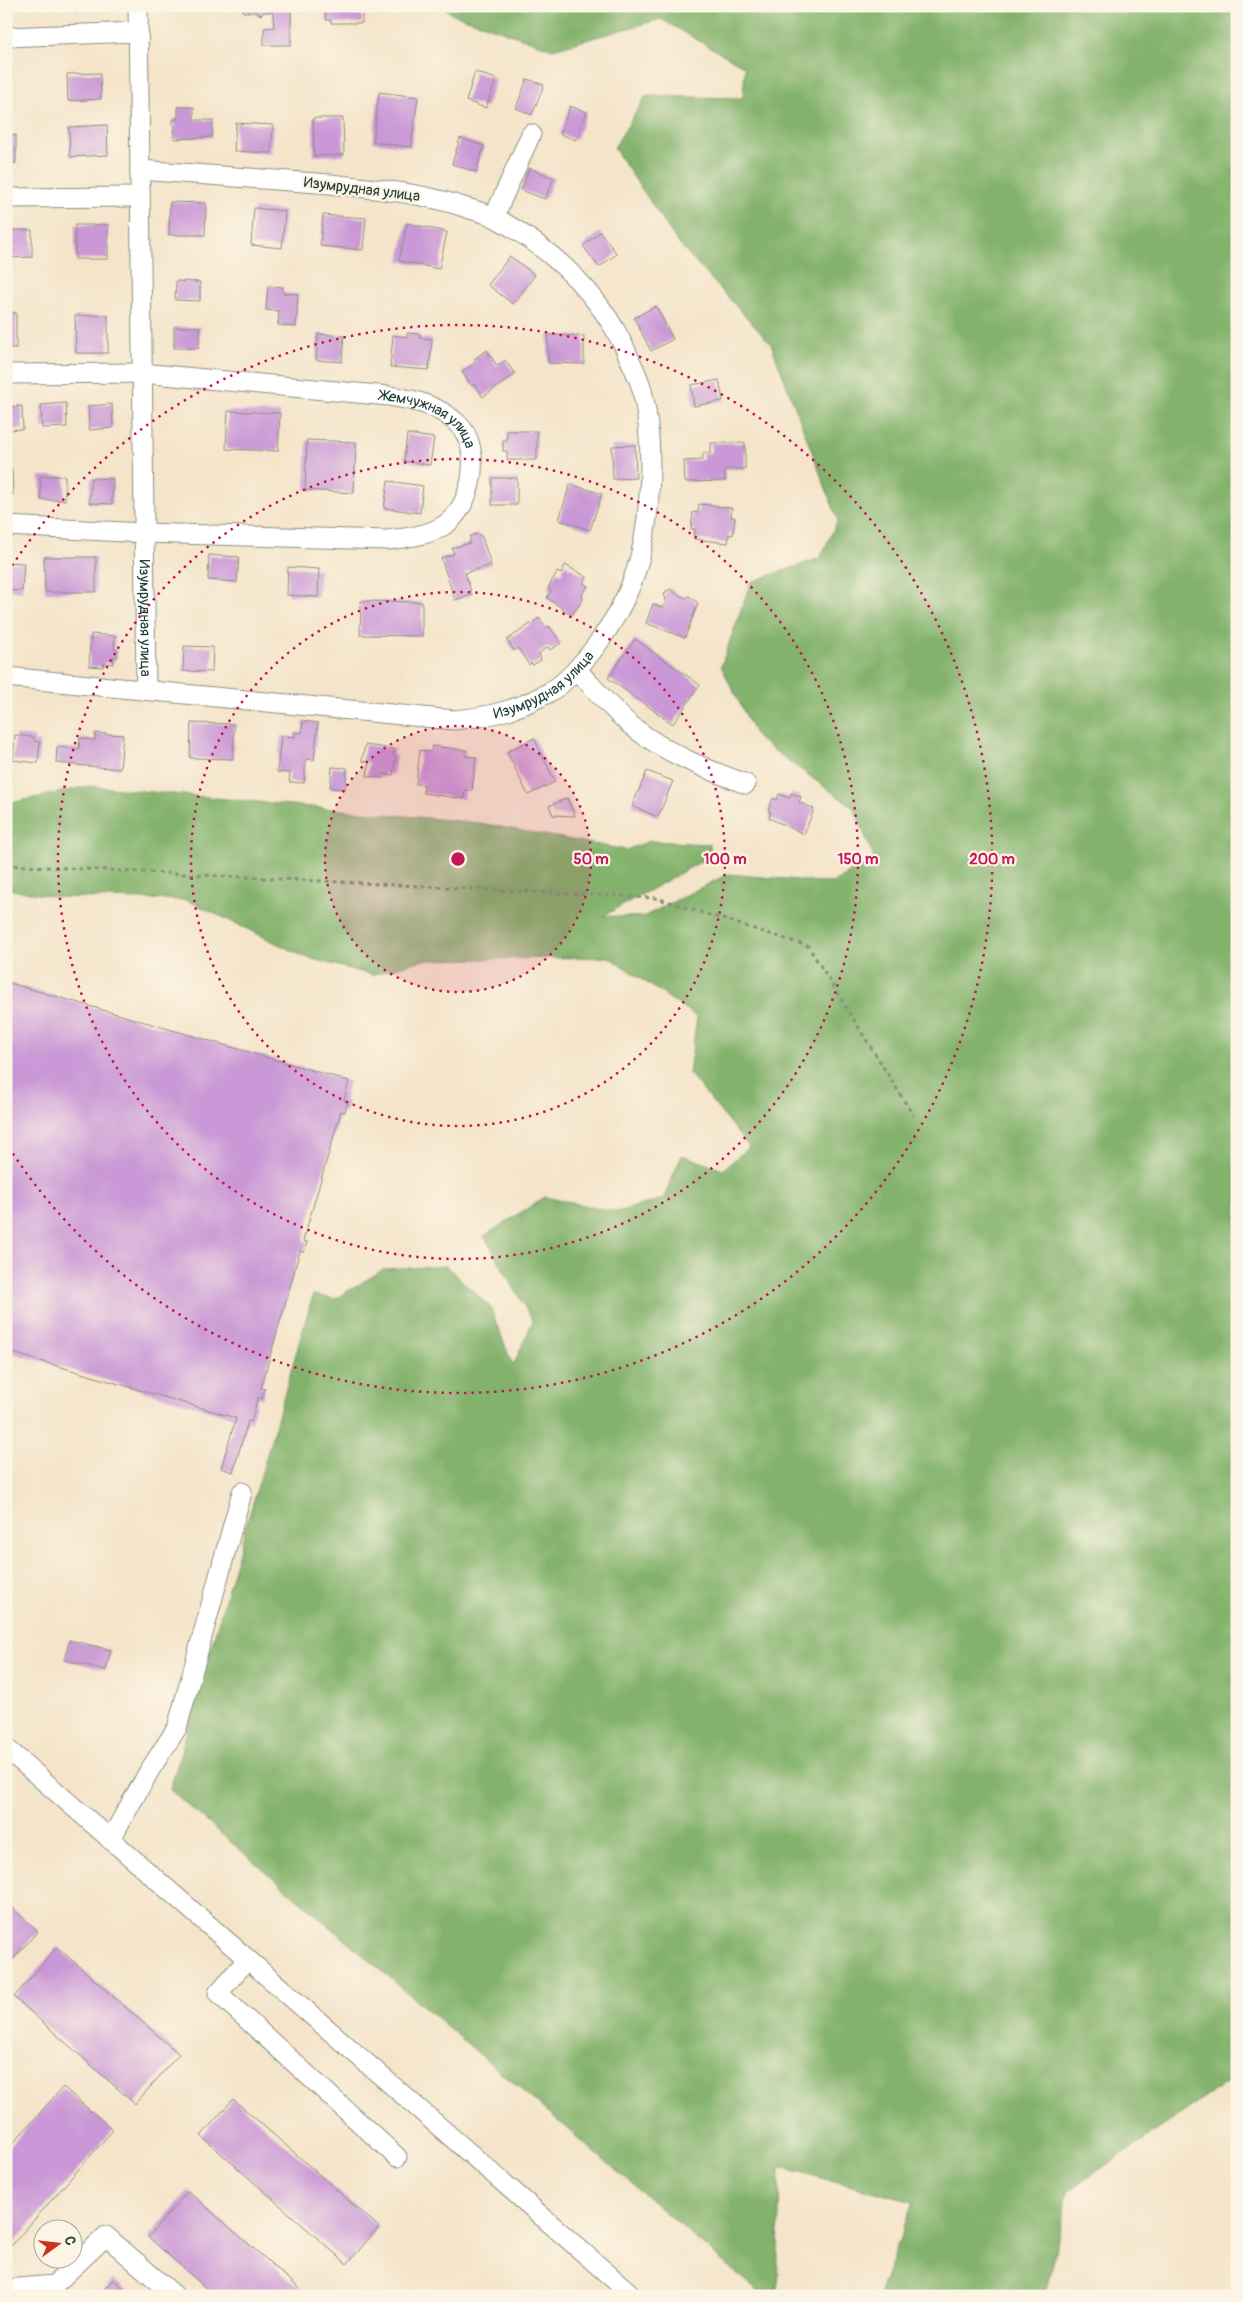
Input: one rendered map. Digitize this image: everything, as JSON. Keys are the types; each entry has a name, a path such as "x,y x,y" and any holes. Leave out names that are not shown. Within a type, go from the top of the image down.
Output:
{"street":[{"name":"Изумрудная улица","path":"138,6 146,690 454,720 487,717 517,708 550,692 576,670 603,638 633,580 643,543 650,485 649,438 642,390 624,345 600,304 565,267 538,245 494,217 449,202 402,191 140,170"},
{"path":"6,37 138,32"},
{"path":"494,217 531,134"},
{"path":"6,198 140,196"},
{"name":"Жемчужная улица","path":"6,374 142,373 379,395 420,401 440,410 460,426 470,445 472,470 469,490 461,510 443,526 415,536 387,540 144,533 6,526"},
{"path":"576,670 632,727 657,744 692,763 746,784"},
{"path":"6,677 146,690"},
{"path":"110,1840 151,1768 177,1728 242,1492"},
{"path":"6,1748 633,2296"},
{"path":"247,1960 218,1993 396,2157"},
{"path":"6,2289 54,2285 106,2236 175,2296"}],"path":[{"path":"6,865 656,898 808,946 913,1114"}],"green space":[{"path":"444,6 1237,6 1237,2076 1068,2191 1046,2296 879,2296 913,2202 780,2167 777,2296 763,2296 170,1790 313,1295 335,1299 384,1269 446,1266 490,1307 513,1366 533,1321 484,1236 545,1197 617,1212 663,1199 682,1155 723,1170 749,1147 689,1073 697,1017 609,957 422,960 372,975 305,957 187,900 58,897 6,889 6,804 89,786 479,823 626,850 650,841 710,844 711,856 603,916 643,917 728,874 832,883 874,858 854,808 757,738 721,666 751,582 820,558 838,520 771,344 679,244 614,148 646,96 743,98 745,67 661,19 553,49 450,13"}],"building":[{"path":"74,6 114,6 114,10 74,10"},
{"path":"180,6 199,6 199,8 180,9"},
{"path":"243,6 270,6 271,12 264,12 261,15 256,12 243,12"},
{"path":"272,6 291,6 291,45 264,45 264,28 274,27"},
{"path":"325,6 366,6 366,9 362,9 362,23 331,23 331,20 326,20"},
{"path":"6,62 11,62 10,95 6,95"},
{"path":"475,72 496,79 486,108 466,101"},
{"path":"100,73 101,99 68,101 67,74"},
{"path":"527,79 544,85 532,115 516,108"},
{"path":"379,92 418,97 411,147 373,142"},
{"path":"570,106 587,112 576,140 560,134"},
{"path":"178,107 194,107 194,120 213,120 212,137 174,139 175,126 172,122 178,118"},
{"path":"313,118 343,118 344,155 314,156"},
{"path":"236,123 273,125 271,153 234,151"},
{"path":"107,125 108,155 70,157 69,127"},
{"path":"6,135 16,135 16,163 6,163"},
{"path":"460,138 484,146 476,172 452,164"},
{"path":"529,168 554,178 545,199 521,190"},
{"path":"170,202 206,203 205,235 169,235"},
{"path":"254,208 285,211 282,248 251,245"},
{"path":"323,215 366,218 363,250 320,246"},
{"path":"407,223 447,232 439,269 399,261"},
{"path":"75,225 108,225 108,259 75,259"},
{"path":"6,230 32,230 32,257 6,258"},
{"path":"600,232 617,254 599,267 583,246"},
{"path":"510,256 535,275 513,304 488,285"},
{"path":"176,281 200,282 200,301 175,300"},
{"path":"268,286 283,287 283,293 298,294 296,327 278,325 279,311 266,310"},
{"path":"656,306 673,339 651,351 634,318"},
{"path":"6,313 16,313 16,348 6,348"},
{"path":"108,315 108,353 76,353 75,316"},
{"path":"174,327 200,327 199,348 174,348"},
{"path":"407,333 420,334 420,338 432,339 429,370 390,367 393,335 407,337"},
{"path":"318,334 344,336 342,362 316,360"},
{"path":"548,335 584,336 584,364 548,363"},
{"path":"487,350 497,366 505,360 515,374 483,397 462,372 476,362 474,359"},
{"path":"719,380 723,401 694,406 691,385"},
{"path":"66,403 67,427 42,428 41,405"},
{"path":"112,404 113,428 89,430 88,406"},
{"path":"22,406 23,429 6,430 6,407"},
{"path":"228,411 280,413 278,451 226,449"},
{"path":"507,431 537,431 537,460 507,460 507,451 503,451 503,441 507,441"},
{"path":"407,434 434,438 430,465 404,461"},
{"path":"307,440 356,442 354,493 305,490"},
{"path":"711,443 745,443 745,469 725,469 725,481 685,482 684,461 703,460 703,453 711,453"},
{"path":"635,445 636,478 613,479 612,446"},
{"path":"6,469 12,469 13,495 6,495"},
{"path":"40,476 65,476 65,500 41,500"},
{"path":"91,478 113,479 112,504 89,503"},
{"path":"492,478 517,478 517,505 492,505"},
{"path":"388,481 423,486 420,513 384,508"},
{"path":"570,484 602,494 590,530 559,520"},
{"path":"699,504 732,508 731,517 735,518 733,535 729,534 728,543 694,539 695,529 691,529 693,512 698,513"},
{"path":"478,534 482,537 491,565 465,573 472,595 455,600 441,558 454,554 452,548 470,543 470,536"},
{"path":"209,555 239,557 237,582 208,580"},
{"path":"44,557 96,557 96,592 45,592"},
{"path":"6,562 24,563 22,591 6,590"},
{"path":"565,565 587,577 583,583 588,586 582,595 583,599 572,615 547,598 551,590 548,588 557,572 561,574"},
{"path":"288,567 319,569 318,597 287,595"},
{"path":"671,589 686,598 689,596 698,603 685,638 646,623 653,604 663,608 666,599 664,595 666,591"},
{"path":"361,601 422,602 422,636 360,635"},
{"path":"539,618 546,628 549,626 561,643 550,650 548,647 539,653 541,660 533,665 531,663 529,665 518,648 514,651 507,640"},
{"path":"91,634 115,636 114,649 117,650 117,658 114,657 113,664 104,663 103,667 89,666"},
{"path":"635,639 700,685 673,724 608,678"},
{"path":"184,646 213,647 212,672 183,671"},
{"path":"303,721 318,723 314,760 306,759 304,783 289,782 290,773 277,772 281,736 295,737 295,732 302,733"},
{"path":"191,723 234,724 233,759 190,758"},
{"path":"95,733 123,735 120,769 56,763 57,747 79,749 80,738 95,740"},
{"path":"15,735 34,737 34,741 40,742 38,763 13,760"},
{"path":"534,738 555,782 528,795 507,752"},
{"path":"365,745 394,749 393,755 396,756 393,775 384,774 383,778 367,776 369,762 362,761"},
{"path":"432,746 466,750 465,756 476,757 472,790 465,790 464,799 423,793 424,784 416,784 420,750 431,752"},
{"path":"332,767 347,768 345,789 330,788"},
{"path":"647,771 673,781 658,817 632,806"},
{"path":"791,793 801,797 799,802 814,809 804,834 769,818 771,812 768,811 773,798 777,800 779,794 789,798"},
{"path":"567,798 575,816 553,815 549,806"},
{"path":"6,982 349,1081 344,1101 348,1102 345,1112 341,1111 303,1241 307,1242 304,1252 300,1251 261,1388 265,1389 262,1399 258,1397 251,1422 248,1421 233,1472 221,1468 236,1418 6,1351"},
{"path":"69,1640 111,1650 106,1670 65,1660"},
{"path":"6,1903 38,1931 6,1967"},
{"path":"57,1947 179,2054 135,2104 14,1997"},
{"path":"63,2087 113,2130 34,2220 32,2220 6,2252 6,2151"},
{"path":"233,2099 379,2227 347,2264 201,2136"},
{"path":"188,2191 308,2296 215,2296 148,2237"},
{"path":"113,2279 133,2296 99,2296"}]}
